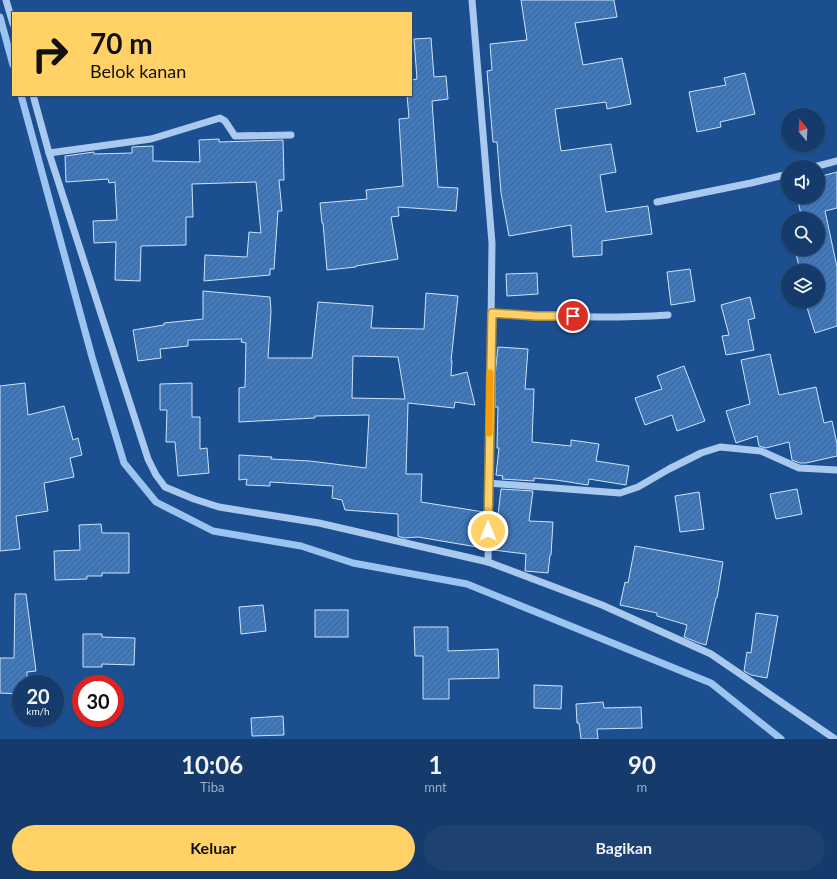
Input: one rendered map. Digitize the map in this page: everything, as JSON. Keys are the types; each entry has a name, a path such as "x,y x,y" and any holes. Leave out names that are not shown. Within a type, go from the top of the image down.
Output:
{"street":[{"path":"6,0 12,21"},
{"path":"472,0 492,243 488,562"},
{"path":"33,96 49,153 148,459 156,475 165,487 194,499 219,506 319,523 488,562 602,605 711,654 835,739"},
{"path":"49,153 151,139 220,118 225,121 235,136 291,135"},
{"path":"825,164 837,161"},
{"path":"657,202 781,176"},
{"path":"492,313 536,316 631,318 668,315"},
{"path":"488,483 620,493 638,487 701,453 720,447 761,451 799,468 837,470"}],"building":[{"path":"521,0 614,0 617,17 575,23 583,65 622,58 631,104 607,109 606,102 555,109 561,151 611,144 616,172 600,175 606,212 648,206 652,234 602,241 602,255 573,257 571,225 509,236 501,193 497,142 493,142 487,71 492,70 490,44 527,40"},
{"path":"431,38 434,77 446,76 448,99 432,101 438,187 458,188 456,211 398,207 399,216 391,217 398,259 356,267 327,270 320,203 367,199 366,190 403,186 399,119 409,118 407,96 412,96 412,80 417,79 414,39"},
{"path":"745,73 755,114 720,122 721,127 697,132 689,92 726,85 724,78"},
{"path":"219,139 219,142 283,140 284,180 279,180 282,211 278,211 274,269 270,269 270,275 204,281 205,255 247,257 249,232 261,233 256,182 192,184 193,217 186,217 186,245 141,246 140,281 115,280 116,242 94,243 93,221 117,220 115,182 109,183 108,179 66,182 65,156 94,152 94,154 132,153 132,147 153,146 153,161 200,162 199,140"},
{"path":"837,172 837,208 825,211 837,267 837,326 815,333 807,308 825,308 825,264 798,264 797,256 825,256 825,212 800,212 799,204 825,204 825,175"},
{"path":"690,269 695,301 671,305 667,272"},
{"path":"537,273 538,294 507,296 506,274"},
{"path":"203,291 270,297 271,311 268,358 312,358 318,302 373,306 371,328 424,329 426,293 458,296 451,361 451,376 467,372 475,405 455,402 454,408 408,403 406,474 422,474 421,502 484,512 483,548 418,537 404,538 398,536 398,514 345,510 342,500 332,498 333,486 270,482 270,486 246,485 247,479 239,480 239,455 272,457 271,459 310,461 366,468 369,415 315,416 315,418 239,422 239,388 245,387 246,343 241,342 242,339 188,340 188,346 160,349 161,358 138,361 133,330 164,325 164,323 203,319","holes":["353,356 398,357 405,399 352,398"]},
{"path":"750,297 755,318 748,320 754,350 726,355 722,336 729,335 721,305"},
{"path":"498,347 528,349 525,389 534,389 532,442 571,446 571,440 599,444 596,461 629,466 626,485 589,479 588,485 534,478 534,481 502,479 503,476 496,475 499,448 497,448 498,407 495,407 495,375"},
{"path":"770,354 779,395 816,387 824,423 832,421 837,444 837,456 800,463 792,460 789,442 766,448 759,446 757,436 736,443 726,411 750,404 741,360"},
{"path":"684,366 705,421 677,431 672,415 645,425 635,398 662,389 657,376"},
{"path":"25,383 28,415 64,406 73,440 78,438 82,455 70,458 74,477 44,483 48,511 16,516 20,549 0,551 0,386"},
{"path":"192,383 192,417 200,417 200,449 207,448 209,473 178,476 175,442 166,442 167,410 160,410 160,384"},
{"path":"501,489 533,491 529,521 553,522 551,555 548,573 525,571 526,554 493,550 494,514 498,515"},
{"path":"797,489 802,514 776,519 770,494"},
{"path":"699,492 704,529 680,532 675,496"},
{"path":"101,524 102,533 129,533 129,573 102,573 102,576 87,576 87,579 55,580 54,551 80,550 79,525"},
{"path":"635,546 723,562 717,598 706,645 684,637 687,625 657,616 657,613 620,605 625,582 628,583"},
{"path":"15,594 26,594 36,671 27,672 27,675 12,675 12,694 0,693 0,658 14,658"},
{"path":"263,605 266,631 241,634 239,607"},
{"path":"315,610 348,610 348,637 315,637"},
{"path":"756,613 778,616 767,678 751,675 744,671 747,652 751,653"},
{"path":"414,627 448,627 448,651 498,649 499,678 449,679 449,699 423,699 423,656 415,656"},
{"path":"83,634 102,634 102,637 135,638 134,665 102,664 102,667 83,667"},
{"path":"534,685 562,686 561,709 534,708"},
{"path":"603,702 604,708 641,707 642,728 597,729 598,739 581,739 579,723 577,723 576,704"},
{"path":"283,716 284,735 252,736 251,718"}],"waterway":[{"path":"0,17 12,61"},
{"path":"21,96 92,357 124,463 156,502 213,531 301,546 353,563 467,584 711,683 781,739"}],"slow traffic":[{"path":"489,433 490,373"}],"route":[{"path":"488,531 492,313 536,316 573,316"}]}
